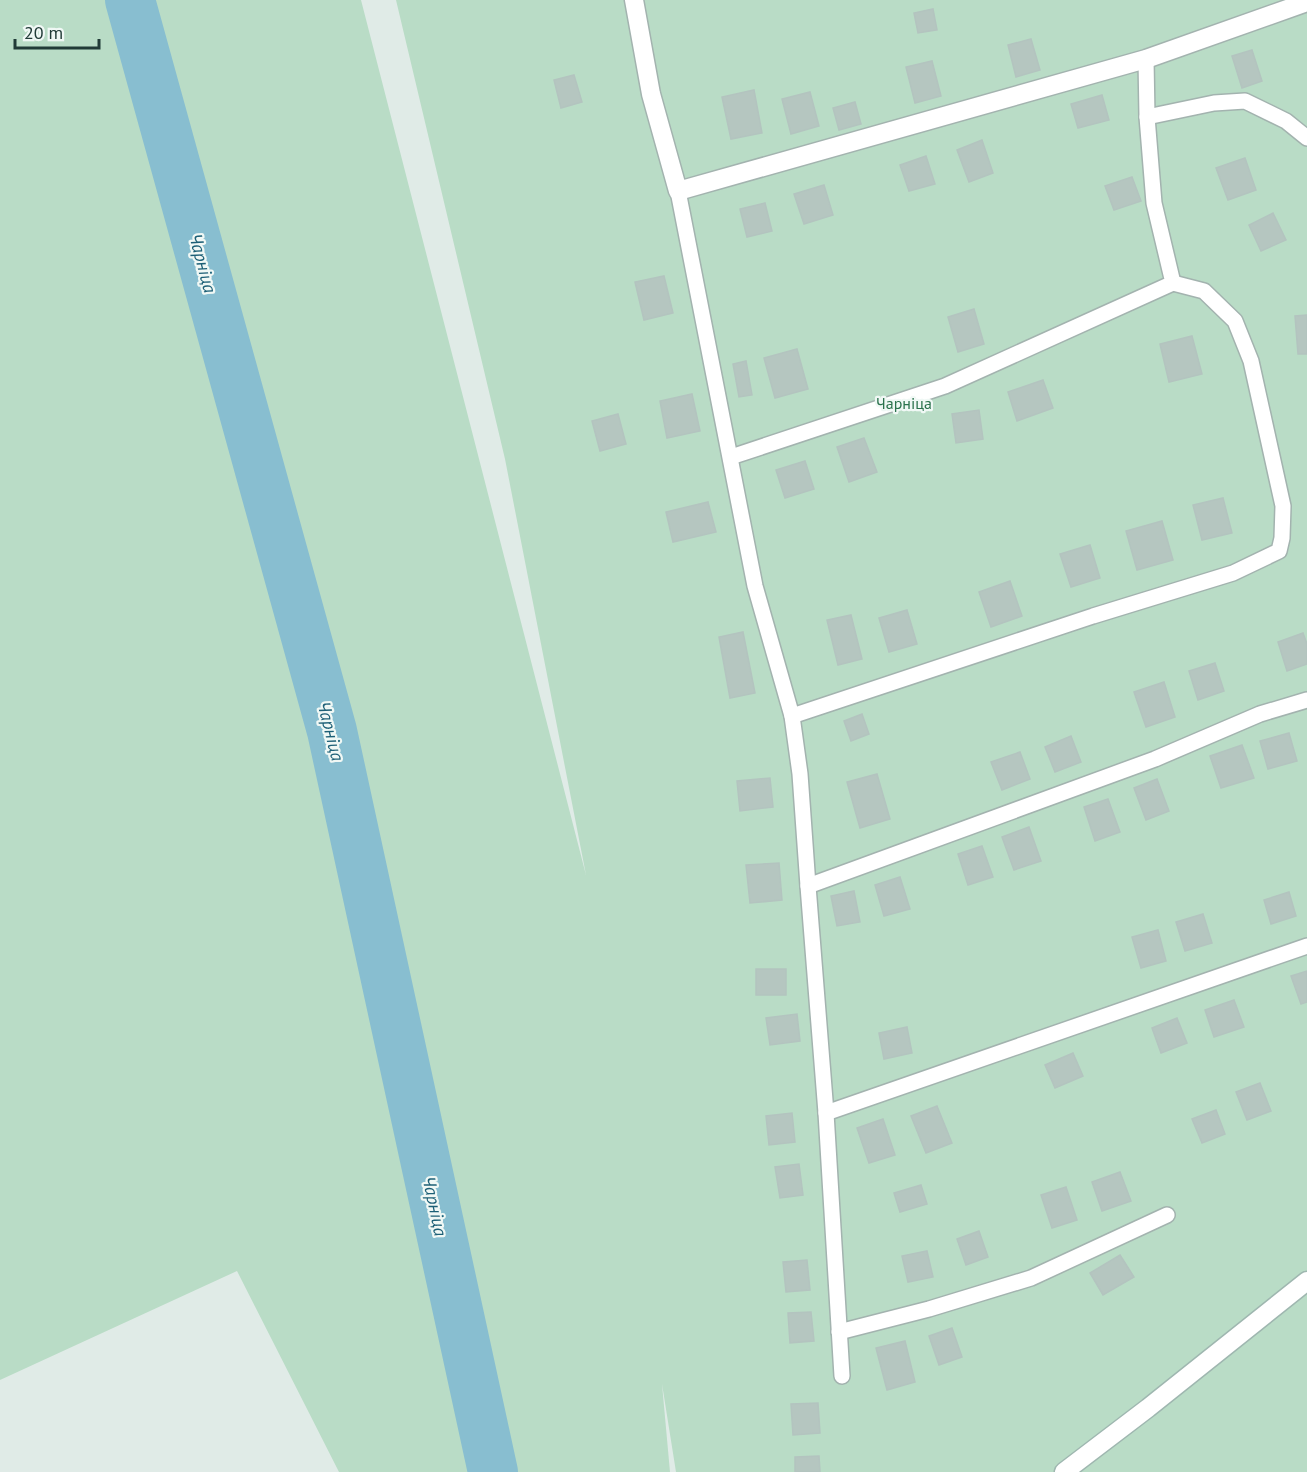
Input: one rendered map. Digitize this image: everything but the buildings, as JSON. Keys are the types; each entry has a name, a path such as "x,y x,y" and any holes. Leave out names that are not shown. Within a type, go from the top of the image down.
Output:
{"street":[{"path":"634,0 651,94 678,192 1146,59 1307,2"},
{"path":"1064,1472 1307,1281"}],"lane":[{"path":"1146,59 1147,117 1154,203 1173,283"},
{"path":"1147,117 1214,103 1245,101 1286,121 1307,138"},
{"path":"678,192 755,586 792,717 800,774 826,1113 842,1376"},
{"path":"731,458 945,386 1173,283 1204,291 1235,321 1251,361 1283,506 1282,538 1279,551 1233,573 1094,616 792,717"},
{"path":"808,886 1155,759 1260,714 1307,700"},
{"path":"826,1113 1307,946"},
{"path":"839,1332 929,1309 1031,1278 1167,1215"}],"green space":[{"path":"0,0 361,0 586,875 505,459 396,0 1307,0 1307,1472 676,1472 662,1384 670,1472 339,1472 237,1271 0,1380"}],"waterway":[{"name":"Чарніца","path":"130,0 332,731 493,1472"}]}
